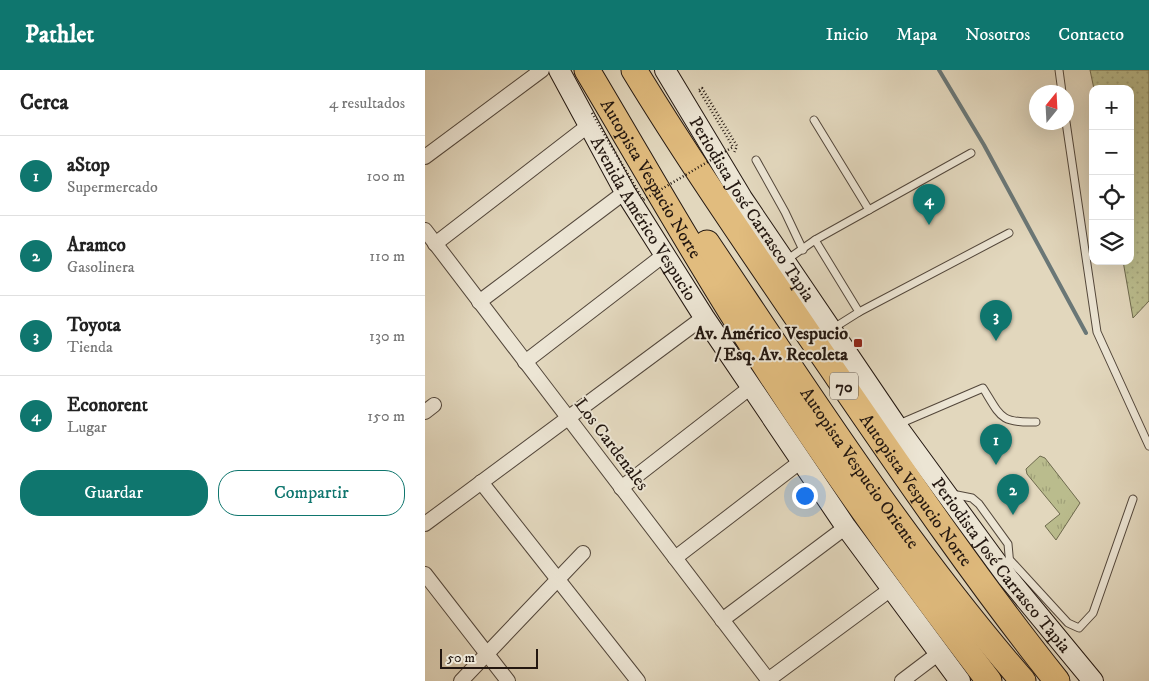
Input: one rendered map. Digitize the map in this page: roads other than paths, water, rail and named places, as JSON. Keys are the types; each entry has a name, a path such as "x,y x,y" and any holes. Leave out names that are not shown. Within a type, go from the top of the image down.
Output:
{"highway":[{"name":"Autopista Vespucio Norte","path":"587,70 596,113 704,269 798,416 914,580 989,681"},
{"name":"Autopista Vespucio Norte","path":"634,70 685,152 874,431 965,561 1057,681"},
{"name":"Autopista Vespucio Oriente","path":"596,113 649,156 817,406 911,540 1023,681"}],"main road":[{"name":"Avenida Américo Vespucio","path":"559,70 596,113 625,192 704,317 800,462 960,681"},
{"name":"Periodista José Carrasco Tapia","path":"665,70 742,198 896,425 944,492 1010,570 1093,681"}],"street":[{"path":"425,157 542,70"},
{"path":"435,244 596,113"},
{"path":"479,302 625,192"},
{"name":"Los Cardenales","path":"425,230 768,680"},
{"path":"525,362 665,255"},
{"path":"425,524 704,317"},
{"path":"621,488 751,387"},
{"path":"675,558 800,462"},
{"path":"481,482 637,681"},
{"path":"722,620 846,527"},
{"path":"461,681 583,553"},
{"path":"425,574 508,681"},
{"path":"768,680 891,589"},
{"path":"902,681 939,653"}],"lane":[{"path":"1059,70 1061,85"},
{"path":"814,120 869,210"},
{"path":"1067,130 1097,332 1149,446"},
{"path":"785,261 815,240 971,153"},
{"path":"756,160 785,212 803,250"},
{"path":"832,329 859,312 1009,233"},
{"path":"815,240 859,312"},
{"path":"896,425 983,388 1001,417 1013,423 1036,422"},
{"path":"1010,570 1068,623 1079,628 1093,613 1133,499"}],"waterway":[{"path":"939,70 984,145 1086,333"}],"place":[{"name":"Econorent","path":"929,225"},
{"name":"Toyota","path":"996,341"},
{"name":"Av. Américo Vespucio / Esq. Av. Recoleta","path":"858,343"},
{"name":"aStop","path":"996,465"},
{"name":"Aramco","path":"1013,515"}]}
